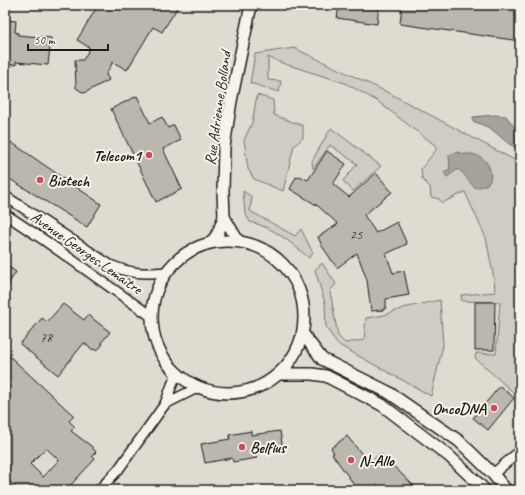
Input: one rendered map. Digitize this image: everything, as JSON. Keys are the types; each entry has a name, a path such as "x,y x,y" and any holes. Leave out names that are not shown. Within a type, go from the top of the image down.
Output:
{"street":[{"name":"Rue Adrienne Bolland","path":"212,242 218,234 224,217 224,147 231,101 251,5"},
{"name":"Avenue Georges Lemaître","path":"5,196 110,265 125,271 145,274 166,272"},
{"name":"Avenue Georges Lemaître","path":"5,214 151,316"},
{"name":"Rue Adrienne Bolland","path":"224,217 238,241"},
{"path":"282,374 303,334 303,302 292,275 275,257 255,246 238,241 212,242 188,252 173,264 166,272 155,293 151,316 159,352 176,374 197,388 225,395 244,393 282,374 312,374 326,376 382,405 449,456 485,490"},
{"path":"303,334 322,359 388,392 459,441 493,474 506,490"},
{"path":"99,490 118,470 165,404 176,374"},
{"path":"165,404 197,388"},
{"path":"493,474 520,452"}],"shaded area":[{"path":"5,5 520,5 520,490 5,490"},
{"path":"294,48 391,94 520,163 520,388 515,394 475,358 476,353 496,354 500,302 462,301 461,295 495,292 494,279 486,238 465,192 442,203 439,199 431,197 430,187 422,179 421,169 436,150 436,146 377,101 345,83 282,63 268,57 268,80 281,81 279,92 250,83 255,54"},
{"path":"257,95 273,100 274,115 303,126 303,138 294,146 283,191 254,179 248,169 244,140 252,123"},
{"path":"494,115 506,116 520,134 520,150 509,144 490,128 473,121 473,117"},
{"path":"331,128 381,166 353,191 343,181 357,164 330,145 313,169 312,161"},
{"path":"457,152 475,155 487,163 491,176 490,181 486,185 476,188 458,169 447,177 444,172 450,169 449,155"},
{"path":"243,191 252,197 250,211 295,236 301,229 313,253 309,258 289,241 275,232 250,222 245,213"},
{"path":"322,263 336,284 330,291 338,336 345,343 364,340 366,318 385,315 403,308 440,300 443,345 431,396 337,344 326,327 325,303 315,270"}],"building":[{"path":"98,5 179,5 162,32 153,27 127,70 113,62 106,74 109,80 84,93 76,88 75,60 83,60 90,48 77,40"},
{"path":"339,5 379,5 377,24 337,18"},
{"path":"402,5 520,5 520,41 400,24"},
{"path":"5,20 16,21 15,32 18,33 18,35 51,38 48,65 16,62 16,65 5,64"},
{"name":"Telecom1","path":"137,96 150,123 162,117 168,128 174,125 181,140 163,149 182,189 156,202 111,109"},
{"name":"Biotech","path":"5,138 101,204 87,227 5,176"},
{"path":"327,151 346,164 333,184 349,197 376,173 392,192 364,215 376,233 397,222 407,244 386,254 393,273 404,271 409,295 386,299 386,308 384,308 384,310 371,311 367,280 357,253 337,268 322,246 318,237 338,224 318,206 290,189 296,177 298,178 299,176 308,180"},
{"path":"5,264 16,272 5,289"},
{"path":"475,302 495,302 494,350 475,350"},
{"path":"63,304 84,320 88,315 110,332 101,343 103,344 97,351 94,349 93,350 84,343 58,375 20,344 42,318 47,322"},
{"path":"5,352 74,416 69,421 75,427 71,431 91,446 96,452 92,456 95,459 66,490 19,490 5,477","holes":["46,448 59,460 43,477 30,464"]},
{"name":"OncoDNA","path":"500,386 514,398 488,430 473,418"},
{"name":"Belfius","path":"251,431 251,435 280,431 283,450 256,454 257,458 233,462 232,458 205,463 201,444 230,439 229,435"},
{"name":"N-Allo","path":"347,436 370,464 380,453 418,490 358,490 332,454 334,453 331,448"}],"place":[{"name":"Telecom1","path":"149,155"},
{"name":"Biotech","path":"40,180"},
{"name":"OncoDNA","path":"494,408"},
{"name":"Belfius","path":"242,447"},
{"name":"N-Allo","path":"351,460"}]}
